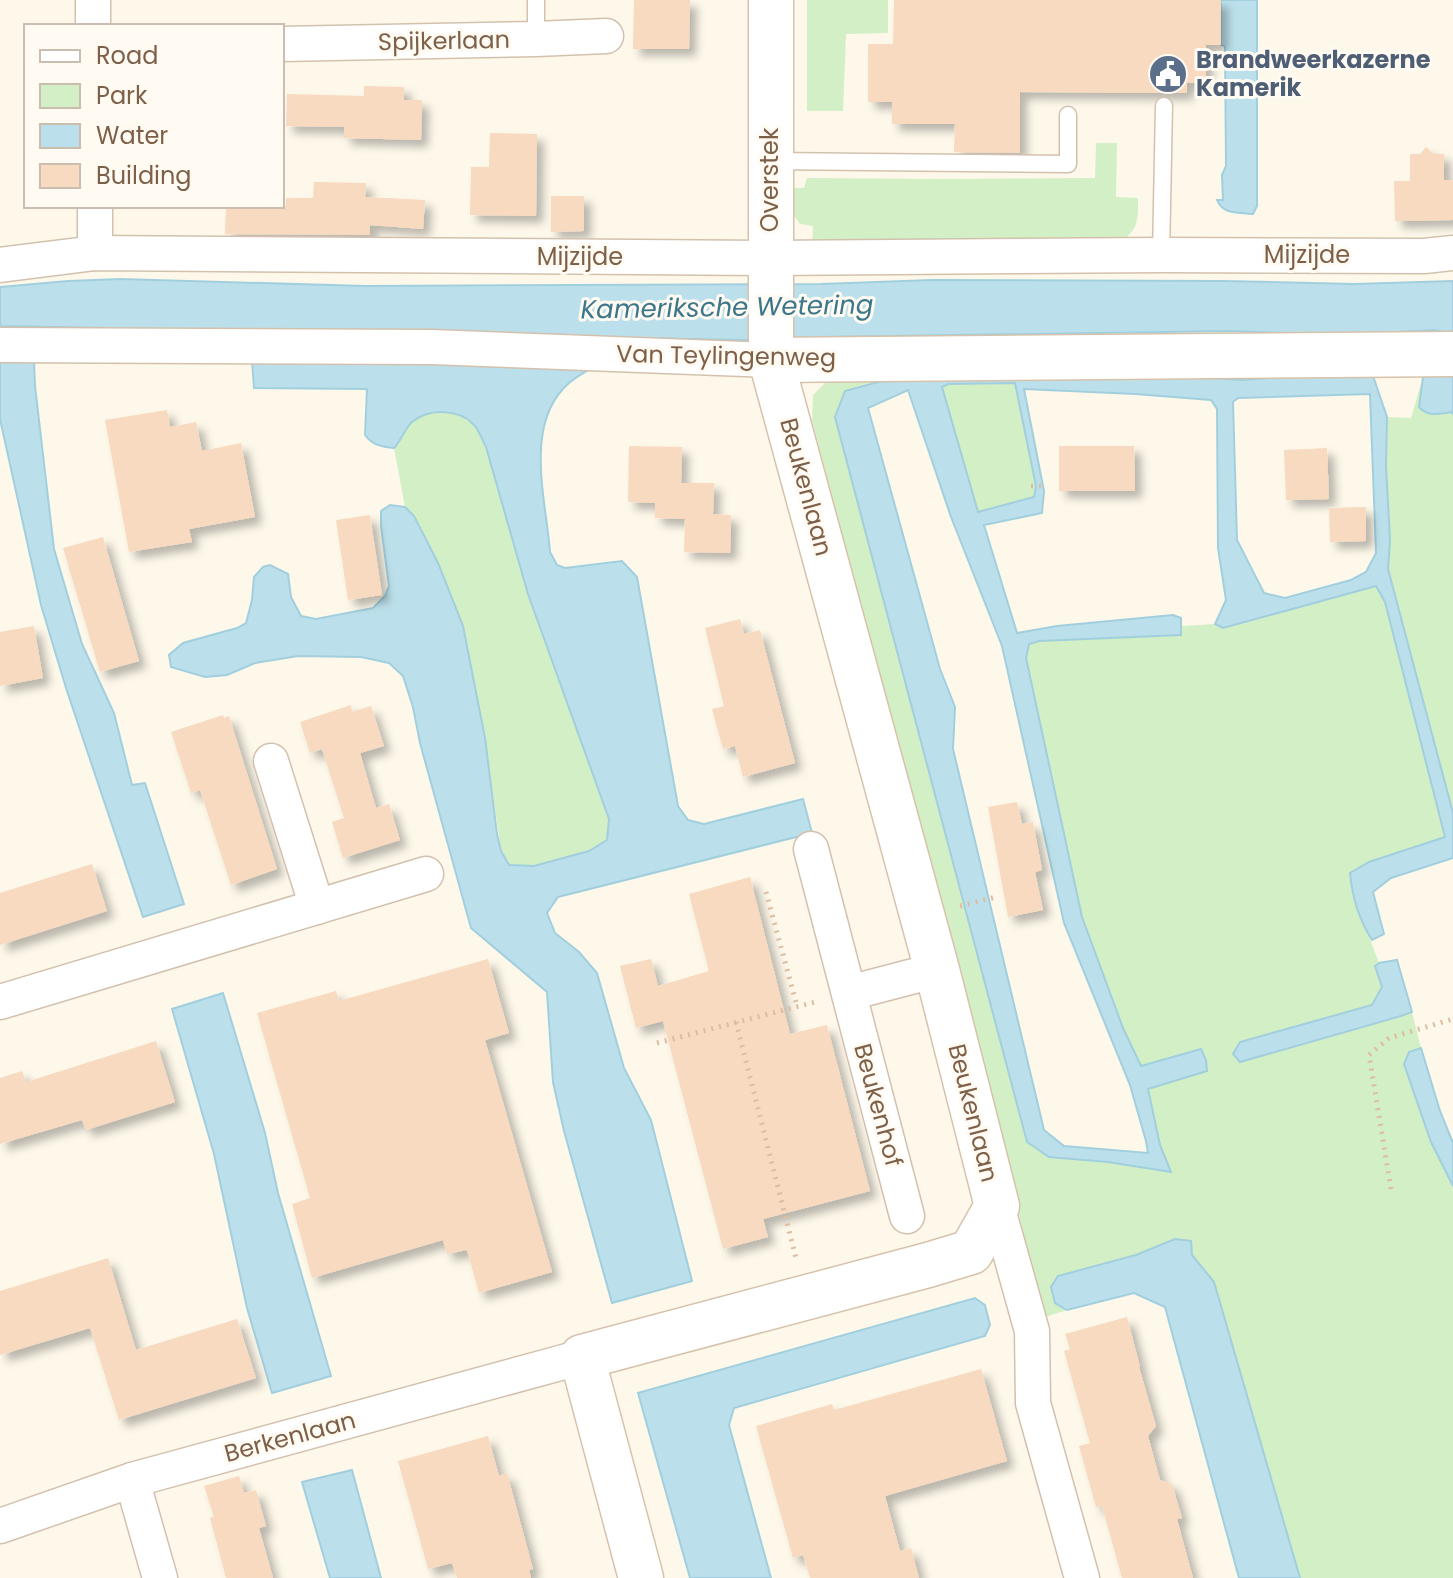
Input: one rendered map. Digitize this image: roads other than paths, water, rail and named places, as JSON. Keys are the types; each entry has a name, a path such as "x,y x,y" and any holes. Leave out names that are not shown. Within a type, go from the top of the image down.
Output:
{"street":[{"path":"93,0 93,24"},
{"name":"Overstek","path":"771,0 771,352"},
{"name":"Spijkerlaan","path":"284,44 606,36"},
{"path":"95,208 95,253"},
{"name":"Mijzijde","path":"0,265 95,253 771,264 1161,255 1424,256 1453,253"},
{"name":"Van Teylingenweg","path":"0,345 1453,354"},
{"name":"Beukenlaan","path":"582,1357 971,1252 997,1206 771,352"},
{"path":"271,761 317,907"},
{"name":"Beukenhof","path":"811,849 907,1216"},
{"path":"0,1002 426,874"},
{"path":"849,993 937,970"},
{"path":"997,1206 1032,1331 1033,1403 1082,1578"},
{"path":"582,1357 641,1578"},
{"name":"Berkenlaan","path":"0,1526 132,1480 582,1357"},
{"path":"132,1480 160,1578"}],"lane":[{"path":"536,0 536,39"},
{"path":"1161,255 1164,106"},
{"path":"770,161 1068,164 1068,115"}],"water":[{"path":"1221,0 1257,0 1257,206 1253,214 1227,210 1217,200 1223,200 1222,175 1226,166 1225,46 1221,45"},
{"name":"Kameriksche Wetering","path":"120,279 365,286 821,284 932,280 1354,284 1453,281 1453,334 1434,330 1343,335 1231,331 742,340 0,326 0,287"},
{"path":"0,360 34,360 54,549 82,644 114,713 132,785 145,783 184,904 143,917 41,605 0,419"},
{"path":"252,360 595,366 569,383 555,400 546,419 541,463 550,552 557,565 565,568 622,561 637,577 678,806 688,820 704,824 803,799 812,833 558,897 547,913 555,933 579,952 597,973 624,1068 651,1120 692,1281 612,1303 553,1082 547,992 471,928 403,676 389,663 361,657 298,656 255,663 227,675 205,677 171,667 169,655 183,643 246,623 254,577 263,567 270,565 288,574 291,597 301,616 316,619 373,608 385,596 389,586 381,511 390,505 405,507 414,516 438,563 463,626 485,738 497,834 501,851 509,865 534,866 589,851 607,840 609,819 528,594 486,447 475,426 452,413 427,414 410,425 394,448 381,446 365,435 367,389 254,388"},
{"path":"1371,370 1387,417 1388,569 1453,813 1453,858 1391,878 1373,892 1384,934 1372,940 1357,908 1350,873 1369,862 1445,837 1385,602 1376,586 1223,628 1215,624 1226,600 1218,548 1217,409 1211,400 1024,389 1044,491 1042,513 984,525 1017,633 1173,615 1181,618 1181,635 1039,641 1029,644 1026,658 1082,917 1123,1028 1141,1066 1201,1049 1207,1071 1148,1089 1160,1145 1171,1172 1049,1157 1027,1142 835,417 845,391 904,375 1140,373 1242,380","holes":["1015,383 1036,486 1034,497 978,512 942,387 948,384","908,390 951,517 1002,646 1064,923 1130,1085 1148,1153 1064,1146 1044,1130 953,749 955,707 940,669 868,408","1370,394 1376,553 1366,572 1351,580 1285,598 1264,593 1237,540 1233,402 1238,398"]},
{"path":"1453,370 1453,414 1430,414 1422,410 1419,407 1423,377"},
{"path":"1397,960 1412,1012 1240,1062 1233,1054 1240,1042 1372,1005 1382,987 1375,966"},
{"path":"223,993 265,1133 278,1193 331,1376 272,1393 247,1308 214,1154 172,1009"},
{"path":"1421,1048 1453,1143 1453,1186 1431,1142 1404,1064 1409,1052"},
{"path":"1175,1239 1191,1241 1192,1255 1214,1282 1300,1578 1239,1578 1165,1307 1134,1293 1067,1310 1055,1303 1051,1287 1058,1276 1136,1255"},
{"path":"975,1298 985,1305 990,1325 985,1336 734,1408 729,1425 771,1578 690,1578 638,1393"},
{"path":"352,1470 381,1578 330,1578 302,1482"}],"place":[{"name":"Brandweerkazerne Kamerik","path":"1168,74"}]}
